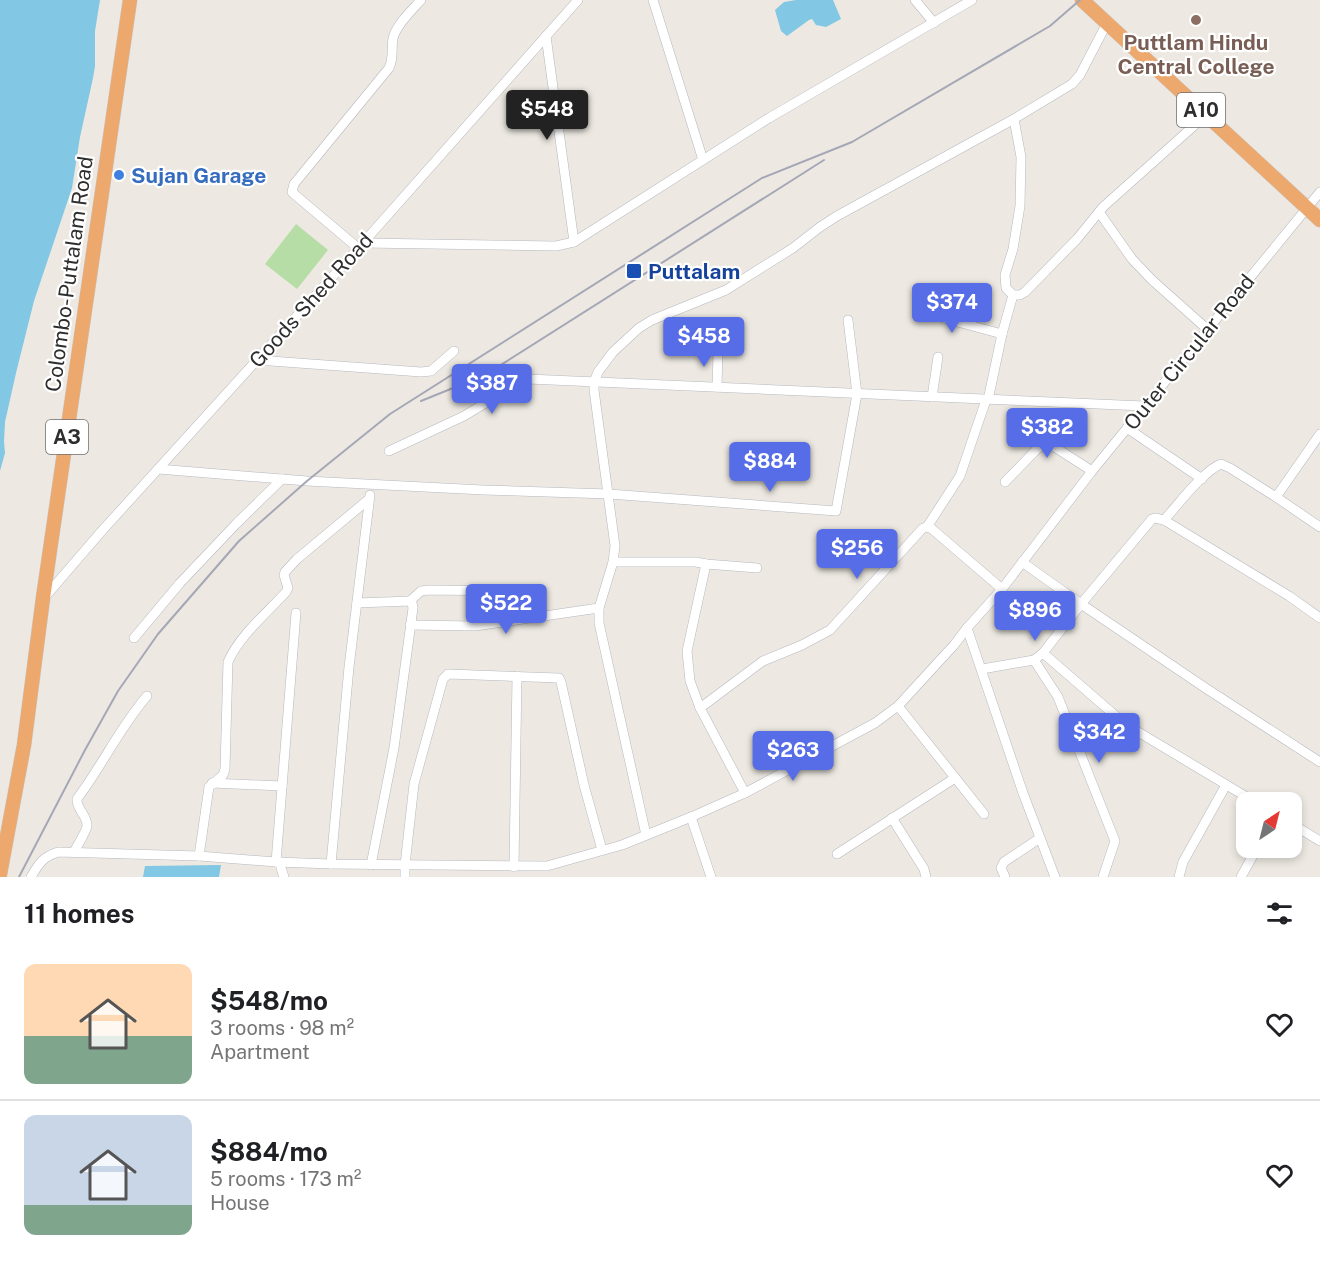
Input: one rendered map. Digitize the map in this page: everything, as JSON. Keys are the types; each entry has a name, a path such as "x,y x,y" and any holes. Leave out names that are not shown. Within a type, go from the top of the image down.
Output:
{"highway":[{"name":"Colombo-Puttalam Road","path":"0,874 24,745 43,598 130,0"},
{"name":"A10","path":"1082,0 1320,220"}],"street":[{"path":"421,0 398,27 393,37 393,60 389,68 292,188 294,194 360,246 556,246 574,242 769,118 972,0"},
{"name":"Goods Shed Road","path":"43,598 578,0"},
{"path":"653,0 703,160"},
{"path":"915,0 934,23"},
{"path":"646,835 599,624 599,608 613,562 615,546 594,390 598,372 614,352 639,328 652,320 726,290 793,248 837,216 1014,119 1072,84 1080,75 1107,23"},
{"path":"546,36 574,242"},
{"path":"1014,119 1021,157 1020,206 1013,249 1005,275 1006,288 1013,295 1020,295 1077,238 1099,212 1206,115"},
{"name":"Outer Circular Road","path":"32,877 46,856 58,852 199,856 280,869 331,864 547,866 646,835 746,793 875,723 897,706 1002,589 1144,406 1320,192"},
{"path":"1099,212 1132,259 1207,329"},
{"path":"700,708 763,661 802,645 830,630 923,528 927,527 960,476 987,400 1013,295"},
{"path":"943,307 940,314 943,318 1002,334"},
{"path":"159,469 371,484 609,494 836,511 857,394 848,320"},
{"path":"694,346 714,348 718,352 717,387"},
{"path":"257,360 421,372 431,371 454,351"},
{"path":"933,397 938,357"},
{"path":"389,451 464,416 507,390 520,379 1144,406"},
{"path":"1127,428 1202,479"},
{"path":"1276,497 1320,434"},
{"path":"1005,482 1038,448 1046,445 1053,446 1092,471"},
{"path":"1164,520 1214,467 1221,464 1276,497 1320,528"},
{"path":"134,638 188,575 282,479"},
{"path":"331,864 349,667 371,484"},
{"path":"199,856 209,787 223,775 225,769 228,662 231,655 244,637 286,592 288,588 284,575 286,570 297,558 369,499"},
{"path":"982,669 1034,660 1043,653 1081,604 1155,518 1164,520 1289,596 1320,618"},
{"path":"927,527 1002,589"},
{"path":"613,562 696,562 757,568"},
{"path":"1022,562 1197,683 1320,762"},
{"path":"706,564 687,651 690,681 700,708 746,793"},
{"path":"357,603 410,602 421,591 429,590 512,591"},
{"path":"371,865 394,748 413,608 410,602"},
{"path":"410,625 475,626 599,608"},
{"path":"280,869 282,786 296,614"},
{"path":"967,628 1023,793 1055,877"},
{"path":"1043,653 1125,724 1238,792"},
{"path":"1034,660 1058,697 1115,841 1103,877"},
{"path":"405,877 414,784 445,676 448,674 559,678 602,850"},
{"path":"514,867 517,676"},
{"path":"74,852 87,827 86,820 77,805 77,799 102,764 128,719 147,696"},
{"path":"897,706 984,814"},
{"path":"837,854 955,778"},
{"path":"212,783 282,786"},
{"path":"1179,877 1183,862 1226,785"},
{"path":"691,817 711,877"},
{"path":"892,818 924,869 926,877"},
{"path":"1302,830 1320,841"},
{"path":"1005,877 1001,868 1004,862 1040,838"},
{"path":"1241,877 1251,858"}],"green space":[{"path":"296,224 328,250 297,289 265,264"}],"water":[{"path":"0,0 100,0 95,31 95,66 72,188 34,301 5,422 5,453 0,471"},
{"path":"833,0 841,19 826,27 816,25 812,19 787,36 781,31 775,10 784,2"},
{"path":"221,865 219,877 143,877 145,866"}],"railway":[{"path":"19,877 118,691 158,634 239,541 307,481 390,414 762,178 852,142 1050,26 1080,0"},
{"path":"421,401 485,375 824,160"}],"place":[{"name":"Puttlam Hindu Central College","path":"1196,20"},
{"name":"Sujan Garage","path":"119,175"},
{"name":"Puttalam","path":"634,271"}]}
